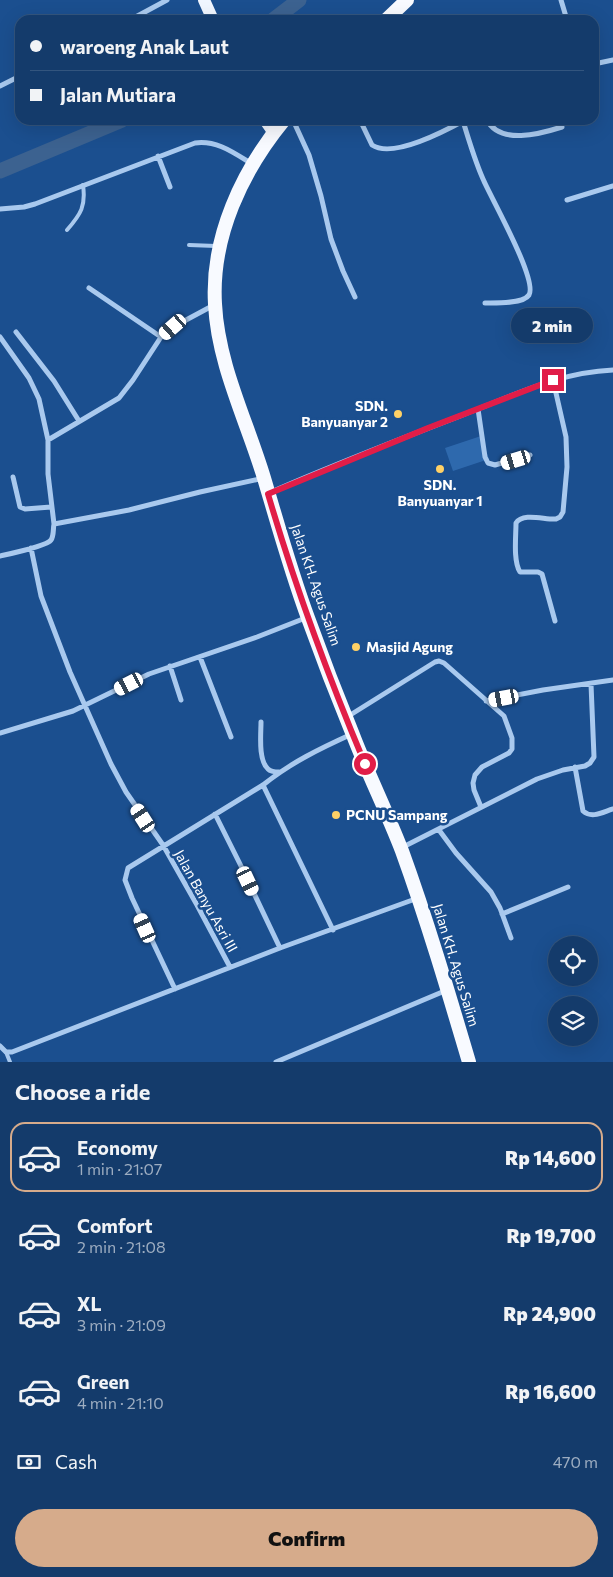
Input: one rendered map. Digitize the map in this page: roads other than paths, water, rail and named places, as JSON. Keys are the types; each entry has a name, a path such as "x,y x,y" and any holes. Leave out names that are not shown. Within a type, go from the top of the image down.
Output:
{"highway":[{"path":"391,15 407,0"},
{"name":"Jalan KH. Agus Salim","path":"280,125 252,165 235,199 221,246 215,280 214,305 224,359 308,617 352,734 400,848 430,932 469,1062"}],"main road":[{"path":"204,0 211,15"},
{"path":"268,125 274,133"}],"street":[{"path":"139,15 166,0"},
{"path":"561,0 566,15"},
{"path":"599,63 613,60"},
{"path":"0,86 15,78"},
{"path":"295,125 309,155 331,239 355,297"},
{"path":"362,125 372,145 385,148 401,147 421,141 455,125"},
{"path":"465,125 482,178 518,252 531,287 529,295 523,300 485,304"},
{"path":"490,125 497,132 509,135 532,135 562,127"},
{"path":"0,209 35,204 195,143 211,143 231,151 252,165"},
{"path":"158,156 170,187"},
{"path":"567,200 613,186"},
{"path":"88,288 161,337"},
{"path":"48,440 119,398 134,380 161,337 173,327 214,305"},
{"path":"16,332 54,381 79,421"},
{"path":"0,337 29,378 39,400 48,440 47,455 54,524 51,540 31,548 0,556"},
{"path":"268,494 428,428 553,380 582,373 613,370"},
{"path":"553,380 566,436 567,467 563,512 556,519 524,518 518,520 516,523 516,558 520,572 538,572 542,574 555,621"},
{"path":"478,409 485,457 488,463 495,465 530,455"},
{"path":"13,477 20,507 25,509 51,507"},
{"path":"54,524 129,510 264,478"},
{"name":"Jalan Banyu Asri III","path":"31,548 42,596 70,672 111,764 126,792 162,845 230,967"},
{"path":"0,733 36,724 85,706 149,674 257,637 308,617"},
{"path":"200,657 232,737"},
{"path":"346,717 439,661 504,716 507,722 512,743 509,753 482,768 475,775 473,782 474,790 481,807"},
{"path":"170,666 181,700"},
{"path":"486,701 543,690 613,680"},
{"path":"400,848 537,780 563,770 590,763 594,757 590,684"},
{"path":"261,722 263,761 270,770 279,772"},
{"path":"174,989 125,880 126,871 129,866 263,785 279,772 319,749 352,734"},
{"path":"576,768 584,811 588,815 594,815 613,809"},
{"path":"263,785 333,930"},
{"path":"215,814 280,948"},
{"path":"439,830 456,853 491,892 511,938"},
{"path":"502,914 568,887"},
{"path":"0,1046 6,1052 12,1052 280,948 418,898"},
{"path":"276,1062 447,990"}],"lane":[{"path":"67,230 83,208 85,199 83,185"},
{"path":"189,245 221,246"},
{"path":"6,1052 10,1062"}],"waterway":[{"path":"280,15 299,0"},
{"path":"0,171 110,125"}],"place":[{"name":"SDN. Banyuanyar 2","path":"398,414"},
{"name":"SDN. Banyuanyar 1","path":"440,469"},
{"name":"Masjid Agung","path":"356,647"},
{"name":"PCNU Sampang","path":"336,815"}]}
